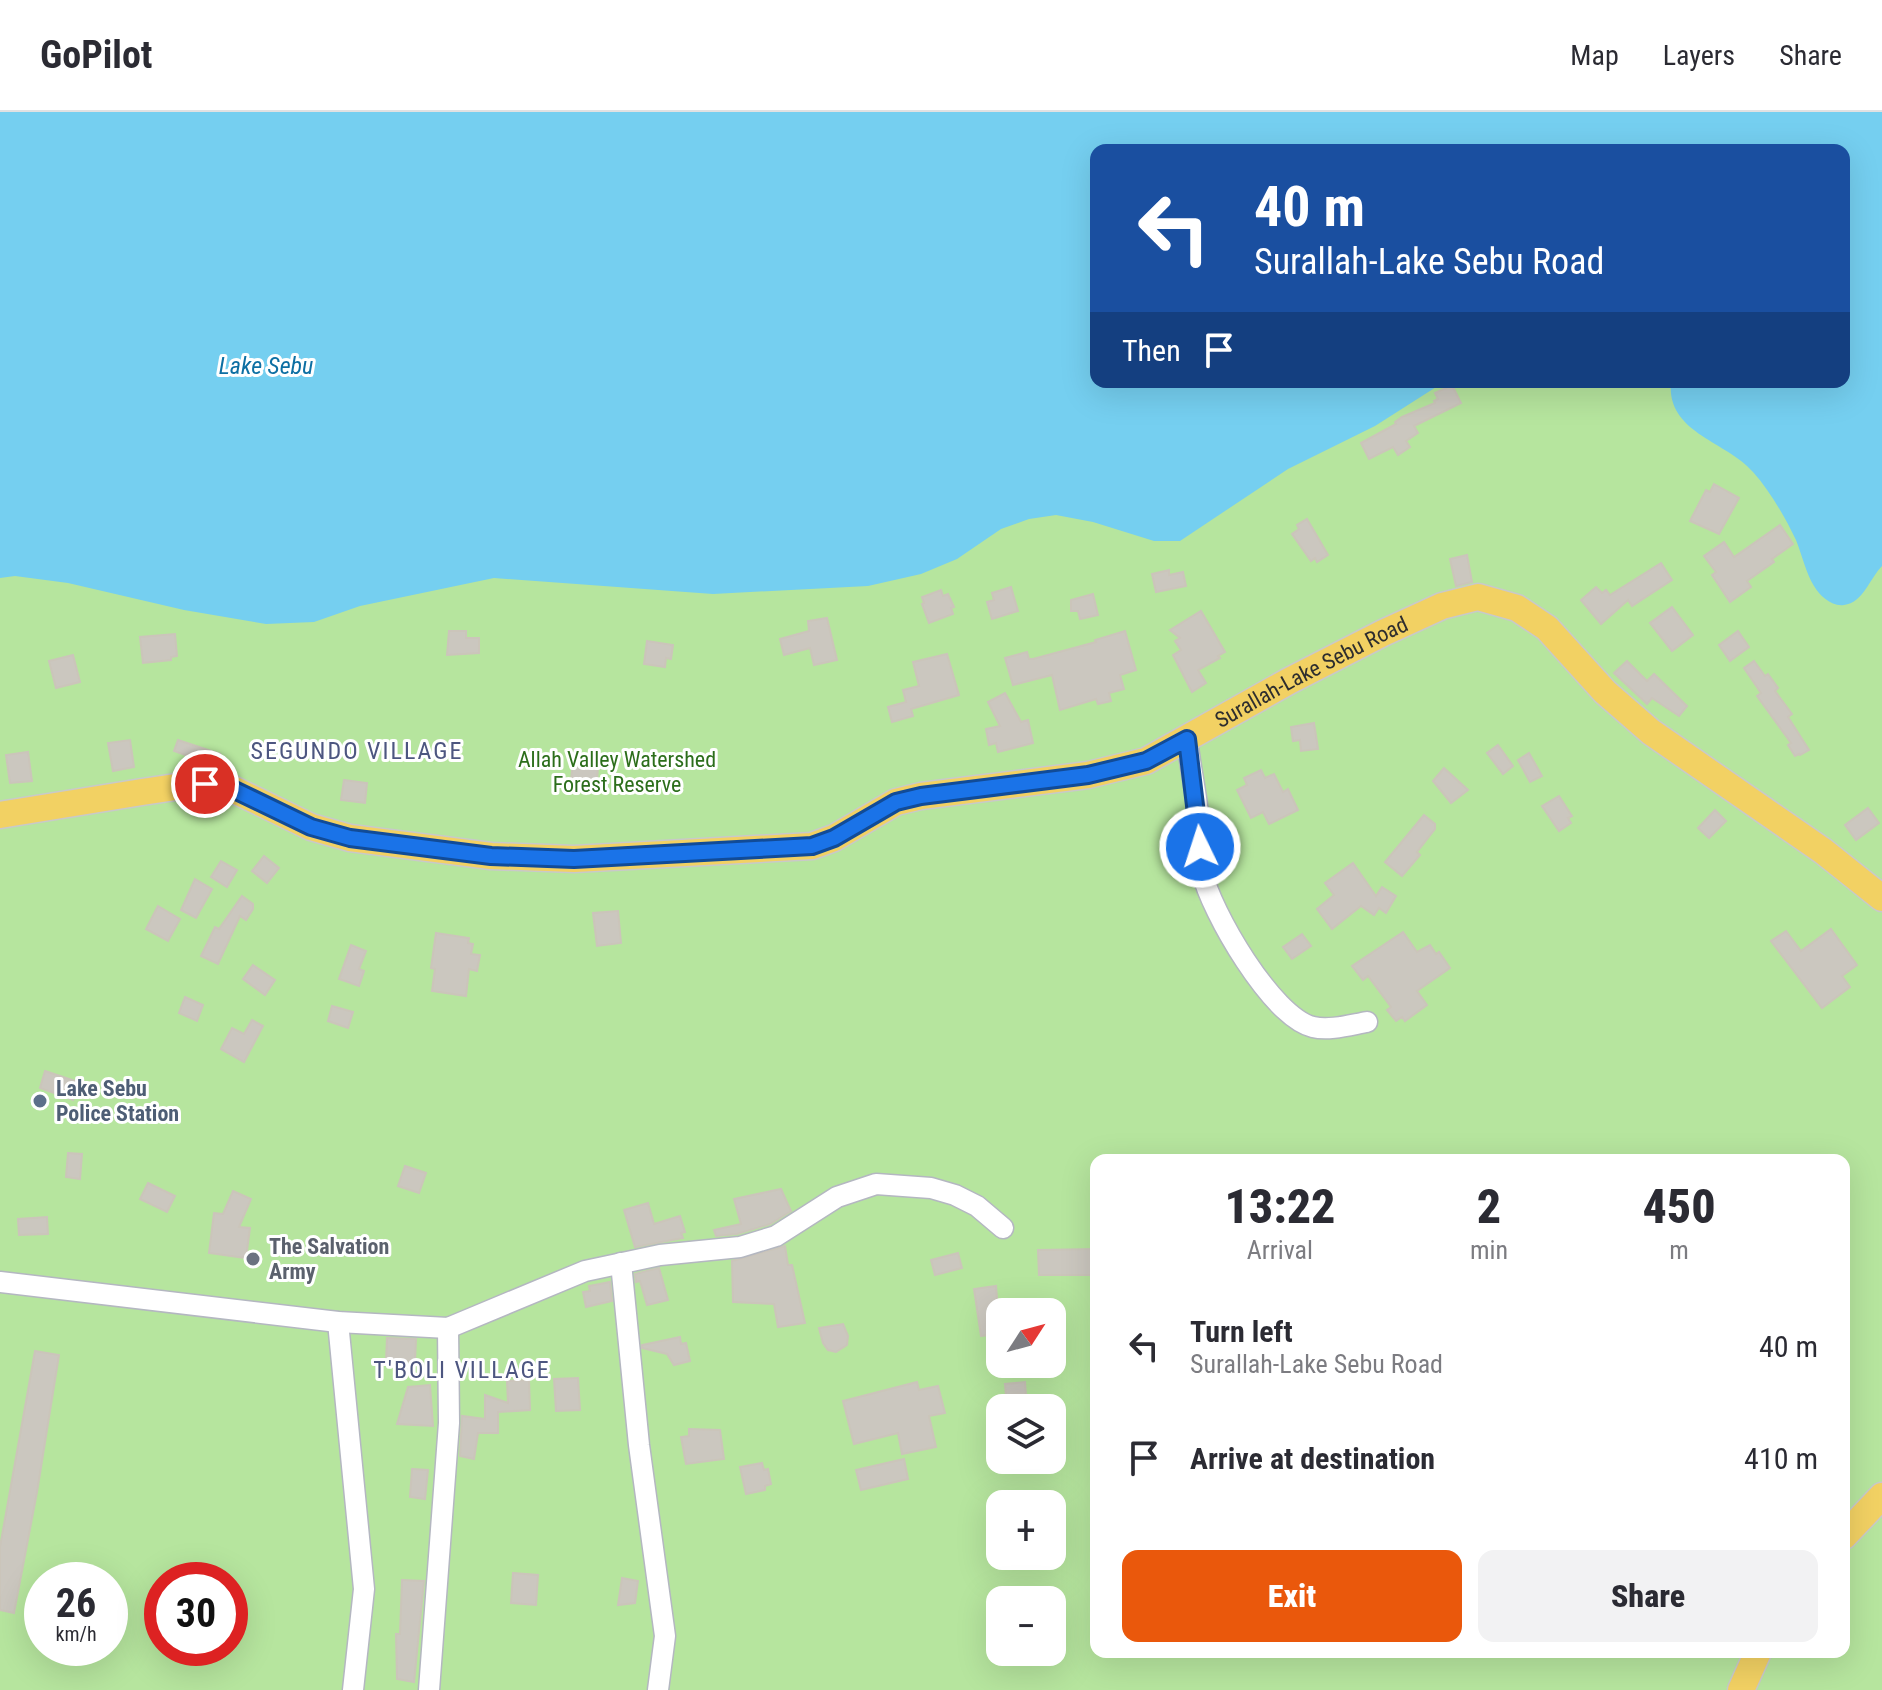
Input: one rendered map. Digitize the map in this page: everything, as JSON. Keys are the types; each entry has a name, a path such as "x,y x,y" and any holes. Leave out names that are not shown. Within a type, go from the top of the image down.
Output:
{"main road":[{"name":"Surallah-Lake Sebu Road","path":"0,815 173,787 222,784 311,827 350,838 491,856 574,859 812,846 834,838 896,802 921,796 1088,775 1146,761 1289,681 1383,633 1442,606 1478,597 1517,608 1547,628 1605,692 1651,732 1823,851 1882,898"},
{"path":"1850,1530 1882,1496"},
{"path":"1741,1690 1755,1658"}],"street":[{"path":"1187,739 1199,822 1201,869 1217,910 1237,945 1264,987 1296,1021 1315,1028 1367,1022"},
{"path":"0,1282 338,1322 448,1328 585,1271 660,1255 740,1247 776,1236 837,1197 876,1184 931,1188 955,1195 977,1206 1003,1228"},
{"path":"621,1263 639,1445 665,1636 658,1690"},
{"path":"338,1322 364,1589 353,1690"},
{"path":"429,1690 449,1423 448,1328"}],"green space":[{"name":"Allah Valley Watershed Forest Reserve","path":"0,112 1882,112 1882,1690 0,1690"}],"water":[{"name":"Lake Sebu","path":"0,112 1882,112 1882,566 1861,595 1844,605 1827,600 1814,586 1792,531 1759,479 1742,461 1688,425 1678,413 1671,388 1850,388 1850,144 1090,144 1090,388 1435,388 1375,426 1288,469 1180,541 1154,541 1093,522 1056,515 1029,519 1001,529 957,559 921,574 868,586 713,594 494,578 360,606 314,622 266,624 184,610 68,583 15,576 0,578"}],"building":[{"path":"1454,388 1461,403 1414,426 1418,433 1406,441 1410,447 1398,455 1393,447 1369,459 1361,443 1396,424 1402,417 1435,403 1438,399 1435,393"},
{"path":"1714,484 1739,498 1719,534 1690,521 1706,490 1710,492"},
{"path":"1307,519 1328,555 1317,562 1315,558 1311,561 1292,534 1299,529 1297,525"},
{"path":"1780,525 1793,544 1747,581 1751,587 1730,602 1712,575 1716,572 1704,556 1724,542 1734,557"},
{"path":"1467,555 1472,582 1456,586 1450,559"},
{"path":"1661,563 1672,580 1632,606 1628,600 1601,624 1581,600 1596,587 1610,595"},
{"path":"1169,570 1169,575 1183,572 1186,586 1156,592 1152,574"},
{"path":"1011,587 1018,611 992,619 987,602 994,600 992,593"},
{"path":"941,590 943,596 948,594 954,607 951,608 953,614 929,623 922,597"},
{"path":"1093,594 1098,615 1080,619 1078,611 1071,611 1071,600"},
{"path":"1672,607 1693,635 1672,651 1650,623"},
{"path":"1201,611 1225,652 1198,670 1206,683 1192,692 1173,655 1181,650 1175,641 1180,638 1170,630"},
{"path":"827,618 837,660 814,665 810,648 784,655 780,639 809,631 808,621"},
{"path":"449,631 466,631 466,638 479,638 479,653 447,655"},
{"path":"1125,631 1136,670 1120,675 1124,689 1109,693 1111,701 1098,704 1096,699 1060,710 1052,675 1013,685 1005,658 1027,652 1029,659 1033,659"},
{"path":"1738,631 1749,647 1730,661 1719,645"},
{"path":"175,634 177,656 171,657 171,660 143,663 140,637"},
{"path":"647,641 673,645 671,659 666,658 665,667 644,664"},
{"path":"947,654 959,695 911,709 913,716 892,722 888,707 906,702 903,690 919,686 913,662"},
{"path":"73,655 80,682 56,688 49,661"},
{"path":"1627,661 1647,681 1654,674 1687,706 1679,716 1652,698 1647,704 1614,673"},
{"path":"1754,661 1765,676 1768,674 1778,688 1775,691 1792,714 1788,717 1809,750 1800,755 1795,756 1788,745 1791,743 1757,696 1761,693 1744,668"},
{"path":"1005,693 1021,722 1028,720 1033,743 998,752 996,743 989,745 986,729 1000,726 988,702"},
{"path":"1314,723 1318,749 1301,751 1300,740 1293,741 1291,727"},
{"path":"130,740 134,767 113,771 108,743"},
{"path":"178,740 220,754 216,766 174,751"},
{"path":"1498,745 1513,766 1503,774 1487,753"},
{"path":"28,752 32,781 10,783 6,755"},
{"path":"1529,753 1542,776 1530,782 1518,760"},
{"path":"573,763 598,767 597,781 571,779"},
{"path":"1444,768 1468,790 1451,803 1433,781"},
{"path":"1261,770 1265,778 1274,774 1283,792 1288,789 1298,810 1269,824 1263,812 1251,818 1237,790 1247,785 1244,778"},
{"path":"344,780 367,783 365,803 341,800"},
{"path":"1559,796 1572,816 1568,818 1571,823 1559,831 1542,806"},
{"path":"1868,808 1879,823 1856,840 1845,825"},
{"path":"1715,810 1726,821 1709,838 1698,828"},
{"path":"1424,815 1435,824 1435,829 1417,852 1420,855 1402,876 1385,862"},
{"path":"264,856 279,868 267,883 252,871"},
{"path":"221,861 237,870 227,887 211,877"},
{"path":"1353,863 1376,896 1382,887 1396,896 1386,913 1379,908 1374,915 1361,906 1332,929 1317,909 1334,895 1325,883"},
{"path":"195,879 212,889 196,918 181,910"},
{"path":"242,896 253,904 253,909 246,920 240,916 218,964 201,956 215,927 219,929"},
{"path":"158,906 180,919 168,941 146,929"},
{"path":"618,911 621,943 597,946 593,913"},
{"path":"1831,929 1857,965 1842,976 1850,987 1822,1008 1771,941 1786,931 1801,951"},
{"path":"1403,932 1417,952 1430,945 1450,968 1417,991 1427,1005 1405,1021 1402,1017 1396,1021 1387,1010 1391,1007 1368,976 1363,980 1352,966"},
{"path":"436,933 469,938 468,943 473,944 471,954 480,955 477,971 469,969 466,996 432,991 435,969 431,968"},
{"path":"1302,934 1311,946 1292,959 1283,947"},
{"path":"351,945 366,951 359,969 364,971 359,986 339,979"},
{"path":"253,965 275,980 265,995 243,979"},
{"path":"185,997 203,1005 197,1021 179,1013"},
{"path":"332,1006 353,1012 348,1028 328,1021"},
{"path":"252,1020 263,1026 244,1062 221,1049 232,1028 244,1034"},
{"path":"45,1071 78,1082 73,1100 40,1088"},
{"path":"68,1153 82,1154 80,1179 66,1177"},
{"path":"405,1166 426,1173 419,1193 398,1186"},
{"path":"148,1183 175,1196 167,1212 140,1199"},
{"path":"781,1189 791,1211 770,1224 737,1234 716,1236 714,1230 741,1224 734,1199"},
{"path":"233,1191 251,1199 239,1227 250,1228 246,1258 209,1253 214,1213 223,1214"},
{"path":"648,1203 654,1224 680,1216 685,1232 681,1233 683,1238 635,1247 624,1210"},
{"path":"47,1217 48,1234 19,1235 18,1219"},
{"path":"785,1246 805,1323 778,1327 774,1304 733,1302 732,1261"},
{"path":"1090,1249 1090,1275 1039,1275 1038,1250"},
{"path":"958,1253 962,1268 935,1275 931,1260"},
{"path":"659,1268 668,1300 647,1305 635,1274"},
{"path":"610,1282 612,1301 586,1307 583,1292 590,1291 589,1286"},
{"path":"996,1286 997,1298 986,1298 986,1335 981,1336 974,1289"},
{"path":"843,1324 848,1336 847,1345 836,1352 828,1350 819,1328"},
{"path":"680,1337 681,1344 686,1343 690,1361 674,1365 667,1354 642,1348 642,1345"},
{"path":"387,1338 416,1339 415,1362 386,1361"},
{"path":"35,1351 59,1355 14,1613 0,1610 0,1547"},
{"path":"578,1378 580,1410 556,1411 554,1379"},
{"path":"529,1380 530,1410 498,1412 498,1433 478,1433 474,1459 460,1456 462,1416 485,1419 485,1395 508,1403 507,1381"},
{"path":"917,1382 919,1390 938,1386 945,1413 929,1416 936,1447 902,1454 898,1433 854,1444 843,1401"},
{"path":"1025,1382 1026,1394 1006,1394 1005,1384"},
{"path":"430,1385 433,1426 397,1424 408,1387"},
{"path":"689,1429 720,1430 724,1459 686,1464 681,1437 689,1436"},
{"path":"904,1459 908,1479 861,1490 856,1470"},
{"path":"762,1463 764,1470 768,1469 771,1484 765,1486 765,1490 746,1494 740,1467"},
{"path":"412,1469 428,1470 425,1499 410,1497"},
{"path":"513,1573 538,1575 536,1605 511,1603"},
{"path":"622,1578 638,1581 635,1603 618,1605"},
{"path":"402,1580 424,1581 414,1682 397,1679 396,1634 400,1634"}],"place":[{"name":"Lake Sebu Police Station","path":"40,1101"},
{"name":"The Salvation Army","path":"253,1259"}],"district":[{"name":"SEGUNDO VILLAGE","path":"357,751"},
{"name":"T'BOLI VILLAGE","path":"462,1370"}],"route":[{"path":"205,784 222,784 311,827 350,838 491,856 574,859 812,846 834,838 896,802 921,796 1088,775 1146,761 1187,739 1200,847"}]}
